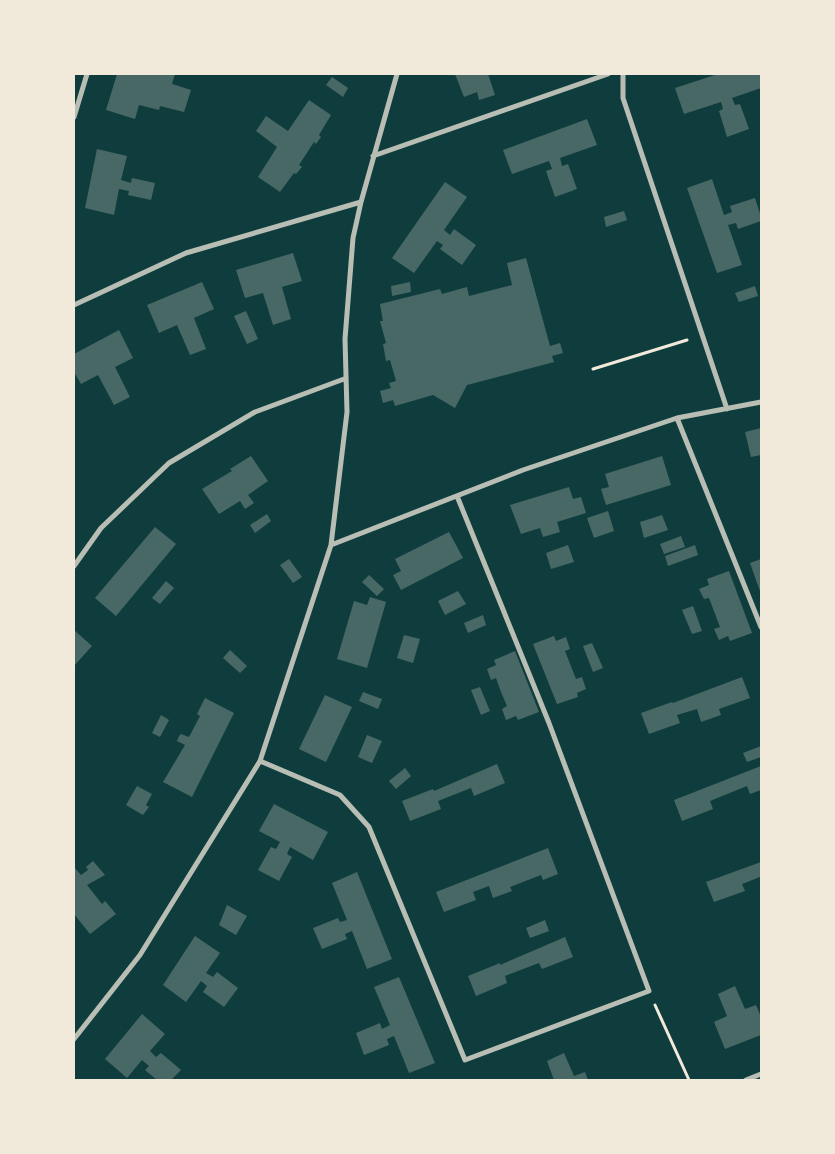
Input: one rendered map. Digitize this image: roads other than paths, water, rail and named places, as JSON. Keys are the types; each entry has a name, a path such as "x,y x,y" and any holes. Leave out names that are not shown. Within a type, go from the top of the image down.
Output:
{"street":[{"path":"74,117 87,74"},
{"path":"74,1039 140,954 260,761 330,544 346,412 344,379 345,339 352,247 361,202 397,74"},
{"path":"373,156 608,74"},
{"path":"623,74 623,98 727,408"},
{"path":"74,305 186,254 361,202"},
{"path":"74,566 101,528 169,463 255,412 344,379"},
{"path":"330,544 524,470 677,418 761,402"},
{"path":"677,418 761,627"},
{"path":"260,761 340,795 368,827 465,1060 649,991 549,722 457,496"},
{"path":"746,1080 761,1074"}]}
